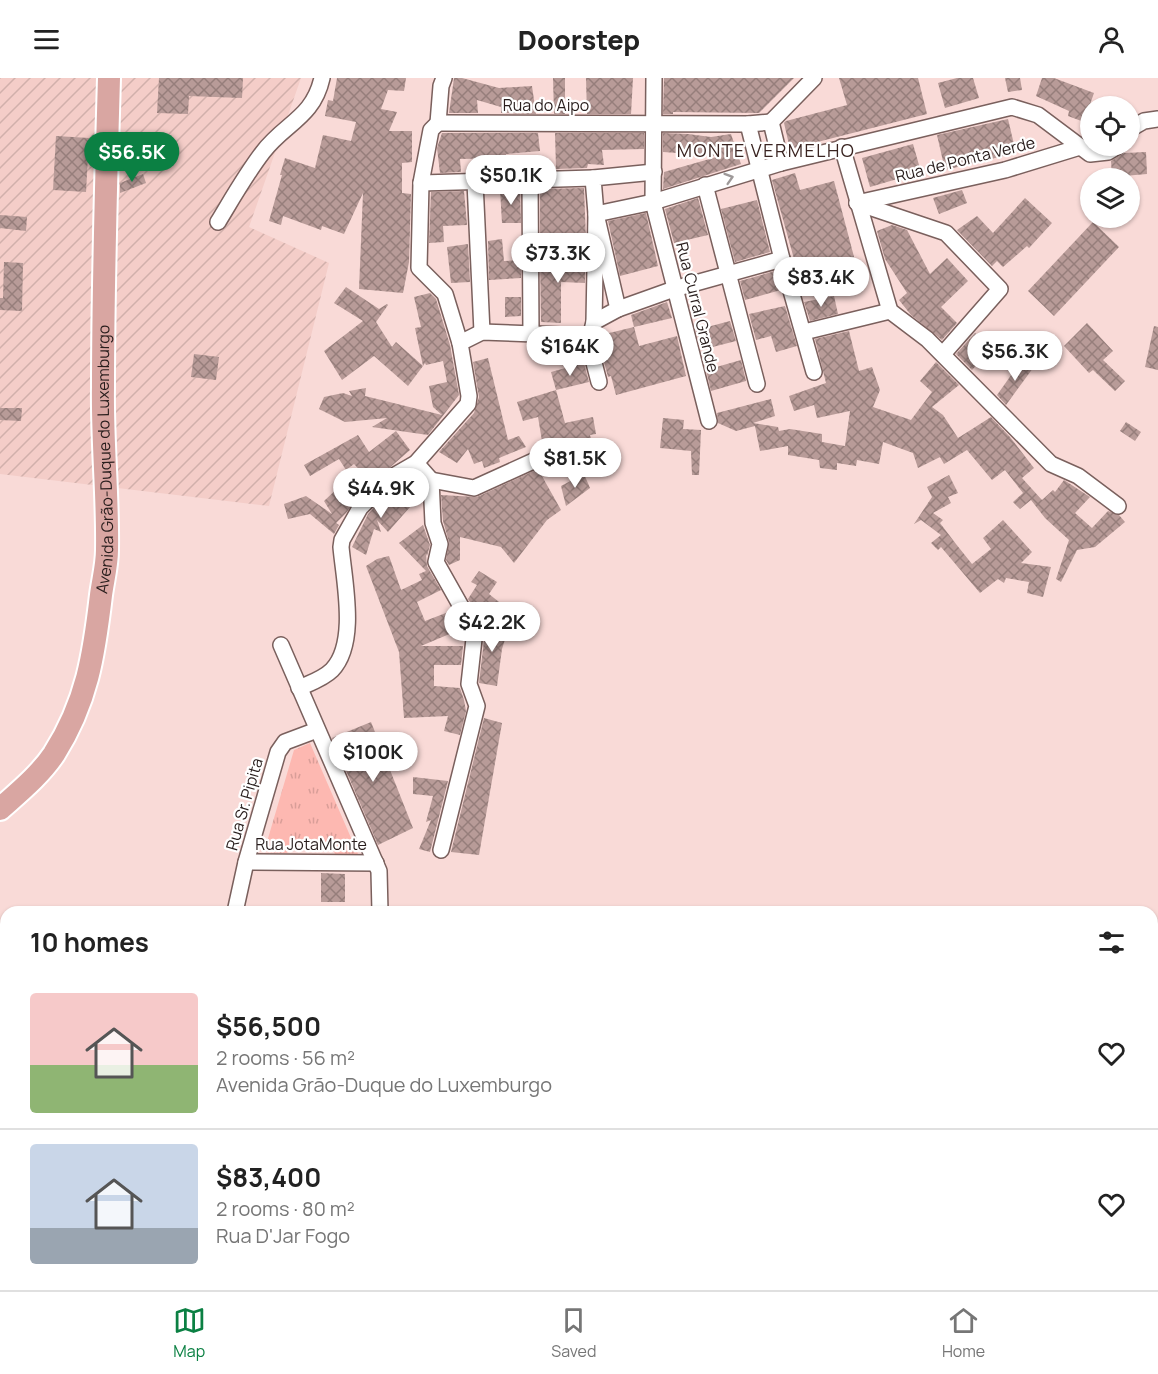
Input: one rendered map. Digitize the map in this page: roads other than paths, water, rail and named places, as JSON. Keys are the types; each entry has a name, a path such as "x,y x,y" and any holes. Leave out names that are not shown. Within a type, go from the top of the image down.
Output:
{"main road":[{"name":"Avenida Grão-Duque do Luxemburgo","path":"0,809 53,756 64,736 84,690 92,664 99,625 107,552 102,404 109,78"}],"street":[{"path":"218,222 262,153 312,104 322,78"},
{"path":"299,688 332,670 341,655 347,624 347,602 341,547 346,532 360,507 390,478 416,464 468,404 469,396 460,343 444,294 419,268 421,183 431,130 438,123 441,86 444,78"},
{"name":"Rua Curral Grande","path":"654,78 653,202 708,421"},
{"path":"781,163 771,122 814,78"},
{"path":"596,214 653,202 758,169 842,147 1012,107 1038,115 1080,147"},
{"path":"1140,123 1158,119"},
{"name":"Rua do Aipo","path":"438,123 748,124 771,122"},
{"path":"748,124 758,169 814,372"},
{"path":"842,147 890,311 943,354 1051,464 1078,476 1118,506"},
{"name":"Rua de Ponta Verde","path":"857,203 1005,170 1080,147"},
{"path":"421,183 593,178 654,172"},
{"path":"460,343 482,333 586,336 592,330 596,214 593,178"},
{"path":"530,180 531,334"},
{"path":"475,182 482,333"},
{"path":"705,185 726,273 757,384"},
{"path":"857,203 946,233 1000,289 943,354"},
{"path":"596,214 618,309"},
{"path":"594,321 618,309 674,288 782,259"},
{"path":"804,332 890,311"},
{"path":"586,336 599,382"},
{"path":"416,464 431,480 474,488 540,458"},
{"path":"431,480 433,523 440,544 436,562 467,617 474,639 469,684 477,706 441,850"},
{"path":"281,645 376,863 381,878 380,906"},
{"name":"Rua Sr. Pipita","path":"236,906 246,862 280,746 317,730"},
{"name":"Rua JotaMonte","path":"246,862 376,863"}],"district":[{"name":"MONTE VERMELHO","path":"766,150"}]}
